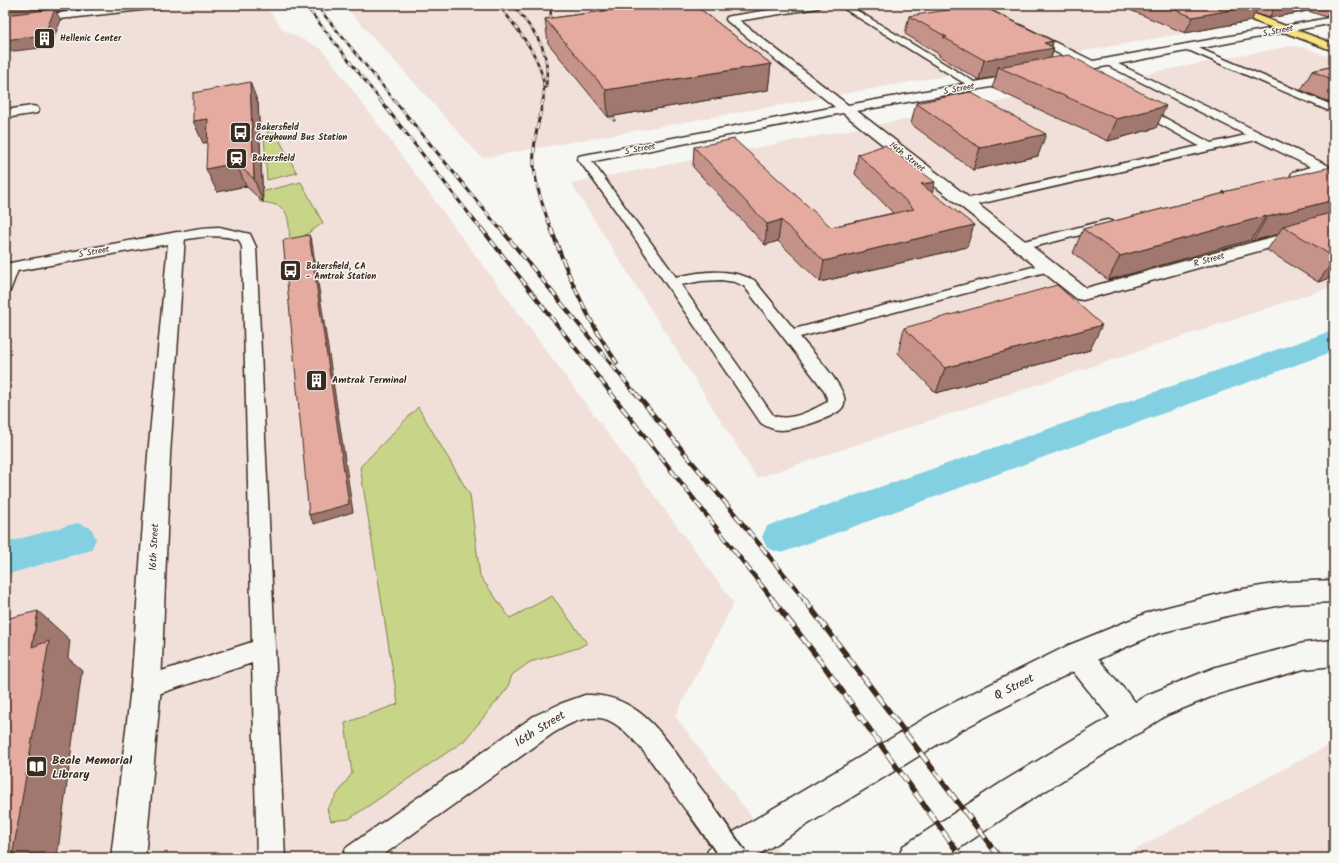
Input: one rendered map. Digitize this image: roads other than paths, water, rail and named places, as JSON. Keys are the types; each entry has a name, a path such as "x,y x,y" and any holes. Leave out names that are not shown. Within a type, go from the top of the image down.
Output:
{"main road":[{"path":"1221,5 1334,48"},
{"path":"1291,17 1334,33"}],"street":[{"path":"5,22 73,10 160,5"},
{"path":"971,5 1091,65"},
{"name":"14th Street","path":"731,19 1083,294"},
{"name":"S Street","path":"584,159 846,109 1286,30 1334,20"},
{"path":"5,114 32,110"},
{"name":"R Street","path":"1083,294 1334,225"},
{"name":"S Street","path":"7,267 177,236"},
{"name":"16th Street","path":"128,858 146,687 159,455 177,236"},
{"name":"Q Street","path":"722,858 950,720 1077,655 1152,623 1231,603 1287,593 1334,591"},
{"path":"915,858 1015,792 1157,705 1216,681 1304,656 1334,653"},
{"path":"1077,655 1132,721"}],"lane":[{"path":"731,19 818,5"},
{"path":"842,5 976,86"},
{"path":"1189,47 1334,110"},
{"path":"1108,62 1328,171"},
{"path":"1132,84 1146,81"},
{"path":"1133,105 1210,147"},
{"path":"966,203 1256,136"},
{"path":"584,159 621,209 767,419 776,423 791,423 829,409 835,404 836,398 831,387 749,283 730,276 715,275 672,282"},
{"path":"1285,178 1328,171"},
{"path":"1021,246 1119,221"},
{"path":"177,236 212,230 230,232 245,237 249,247 271,858"},
{"path":"5,288 7,267"},
{"path":"790,335 1048,267"},
{"path":"146,687 264,649"},
{"name":"16th Street","path":"356,858 543,725 567,712 586,707 606,707 619,712 632,720 645,732 735,858"}],"waterway":[{"path":"781,537 1334,340"},
{"path":"5,559 77,539"}],"railway":[{"path":"305,5 381,101"},
{"path":"316,5 395,101"},
{"path":"499,5 524,38 537,62 542,75 544,88 543,101"},
{"path":"513,5 535,33 540,42 546,62 546,87"},
{"path":"549,28 551,11 555,5"},
{"path":"380,100 481,229"},
{"path":"394,100 500,229"},
{"path":"543,100 535,141 534,167 538,191 551,229"},
{"path":"604,107 614,120"},
{"path":"481,228 610,392"},
{"path":"500,228 634,392"},
{"path":"551,228 564,263 588,315 617,363"},
{"path":"609,391 773,600"},
{"path":"634,391 805,600"},
{"path":"772,599 822,663 962,858"},
{"path":"804,599 1000,858"}],"place":[{"name":"Hellenic Center","path":"45,38"},
{"name":"Bakersfield Greyhound Bus Station","path":"241,132"},
{"name":"Bakersfield","path":"236,158"},
{"name":"Bakersfield, CA - Amtrak Station","path":"291,271"},
{"name":"Amtrak Terminal","path":"316,380"},
{"name":"Beale Memorial Library","path":"37,767"}]}
